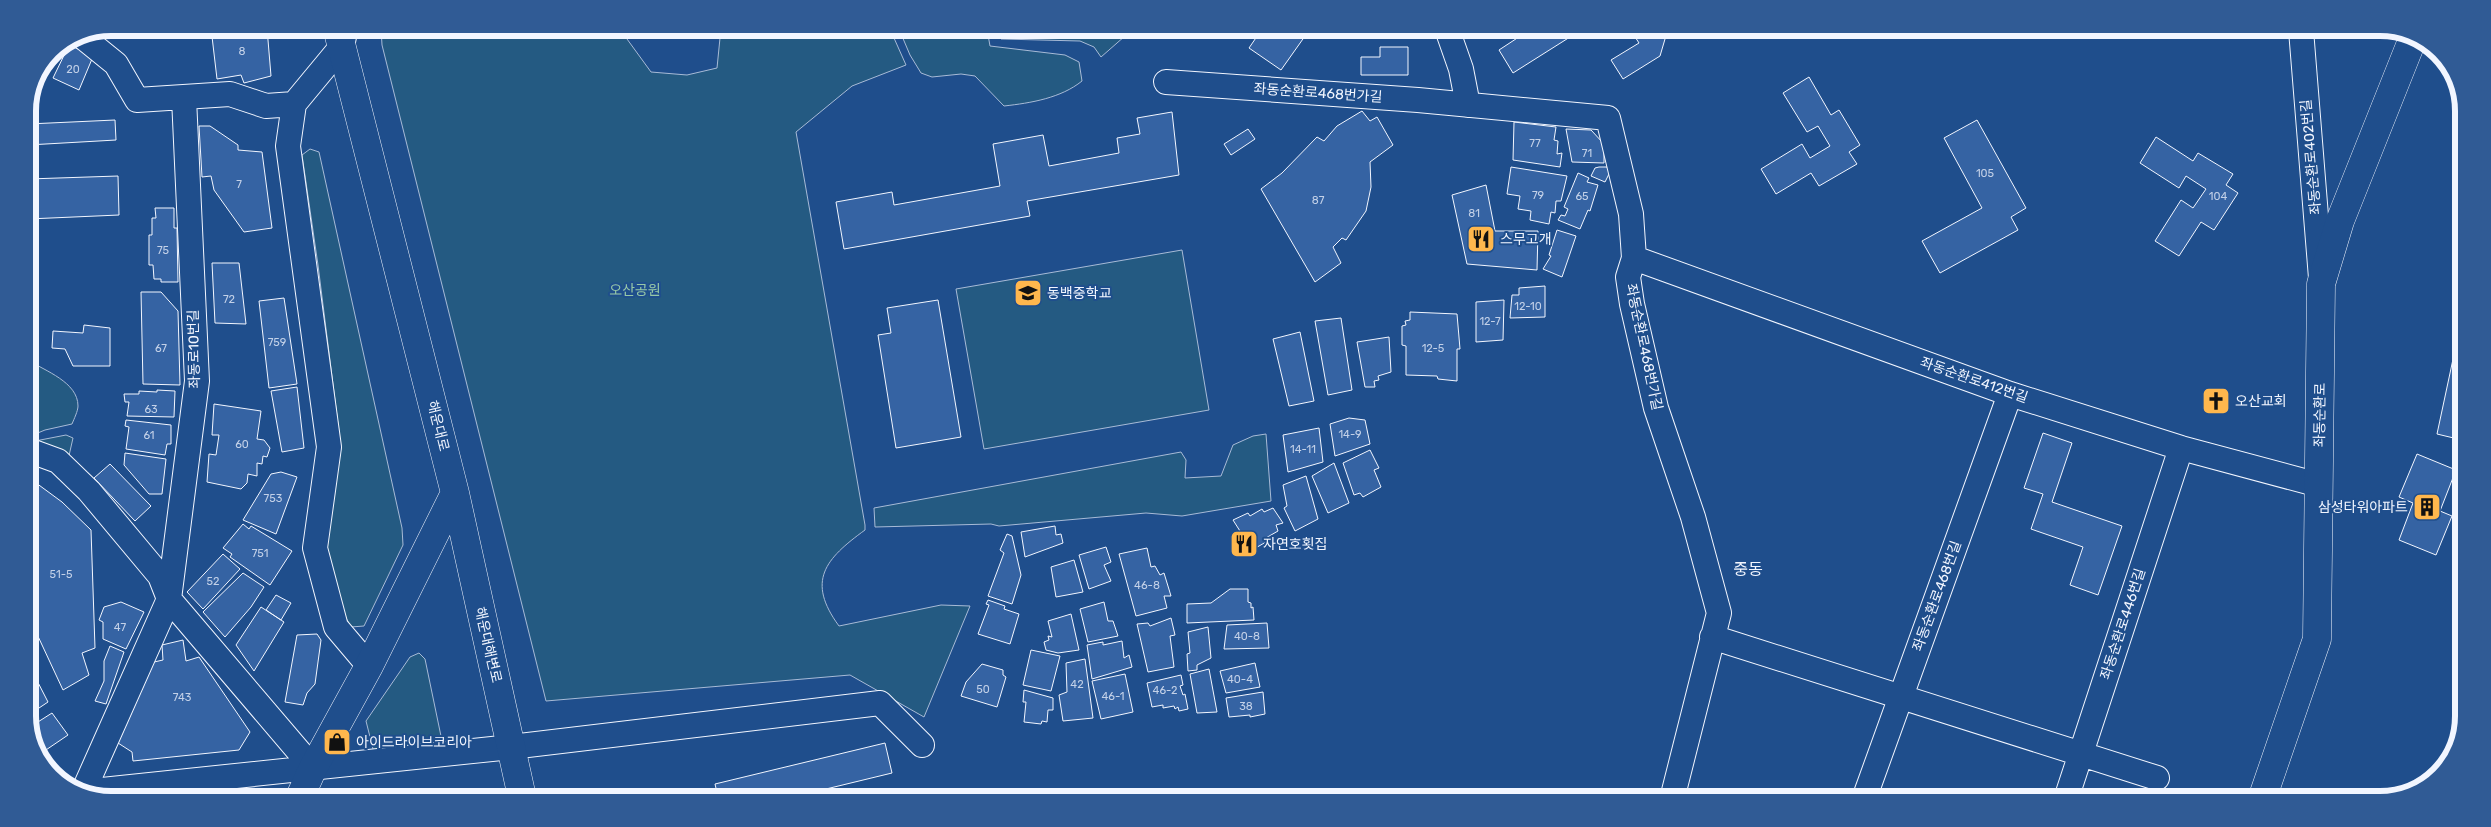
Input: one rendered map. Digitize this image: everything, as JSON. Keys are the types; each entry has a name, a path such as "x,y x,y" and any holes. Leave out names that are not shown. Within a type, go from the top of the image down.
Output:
{"main road":[{"name":"해운대로","path":"342,36 454,493"},
{"name":"좌동순환로","path":"2265,791 2317,639 2321,284 2340,221 2411,44"},
{"path":"303,791 313,768 369,666 454,493"},
{"name":"해운대해변로","path":"454,493 521,791"}],"street":[{"path":"341,36 294,104 288,146 329,447 315,548 336,627 369,666"},
{"path":"1450,36 1461,68 1468,105"},
{"name":"좌동순환로402번길","path":"2301,36 2321,284"},
{"path":"87,41 116,64 137,100 230,94 266,106 294,104"},
{"name":"좌동순환로468번가길","path":"1166,82 1468,105 1608,118 1631,214 1634,258 1628,277 1632,304 1656,408 1693,517 1719,612 1674,791"},
{"name":"좌동로10번길","path":"86,786 169,599 197,381 184,98"},
{"name":"좌동순환로412번길","path":"1634,258 2010,394 2181,448 2319,485"},
{"name":"좌동순환로468번길","path":"1867,791 2010,394"},
{"name":"좌동순환로446번길","path":"2069,791 2181,448"},
{"path":"36,453 58,461 89,491 160,576 169,599 313,768"},
{"path":"1712,637 2157,778"},
{"path":"102,790 511,747 880,703 922,745"}],"green space":[{"name":"오산공원","path":"381,36 625,36 651,72 687,75 717,68 720,36 893,36 906,65 852,86 796,132 865,525 865,530 839,551 830,561 822,583 824,596 829,610 839,626 941,605 970,606 924,717 850,675 546,701 382,45"},
{"path":"902,36 988,36 990,46 1065,55 1079,62 1082,81 1055,96 1004,106 975,76 961,74 932,77 921,73 910,55"},
{"path":"1004,36 1125,36 1101,57 1094,47 1080,41 1001,39"},
{"path":"310,149 319,152 402,528 403,545 364,626 351,627 340,607 325,548 341,448 302,155"},
{"path":"1182,250 1209,410 984,449 956,289"},
{"path":"36,365 67,384 77,398 77,413 72,424 36,434"},
{"path":"1266,434 1271,501 1182,516 1146,513 999,526 991,524 875,527 874,508 1181,452 1186,460 1185,478 1221,476 1233,445 1253,436"},
{"path":"66,435 73,438 68,460 36,445 36,441"},
{"path":"419,653 425,659 442,741 435,749 374,753 366,721 410,657"}],"building":[{"path":"212,36 268,36 271,76 244,83 241,75 217,79"},
{"path":"1257,36 1305,36 1281,70 1249,48"},
{"path":"1520,36 1570,37 1513,73 1499,50"},
{"path":"1634,36 1663,36 1665,39 1660,56 1623,79 1611,60 1639,43"},
{"path":"74,47 87,53 92,59 79,90 53,78 65,52"},
{"path":"1380,47 1408,47 1408,75 1361,75 1361,57 1380,57"},
{"path":"1809,77 1831,115 1839,110 1860,145 1849,152 1857,164 1819,186 1811,173 1776,194 1761,169 1802,144 1810,158 1830,146 1818,126 1807,132 1783,93"},
{"path":"1362,111 1370,121 1377,117 1393,145 1370,162 1371,187 1366,211 1346,240 1342,238 1333,247 1341,263 1315,282 1261,189 1282,173 1317,137 1324,141 1337,126"},
{"path":"1172,112 1179,175 1027,201 1030,216 844,249 836,202 892,192 894,205 1000,186 993,144 1043,135 1049,166 1119,153 1117,138 1140,134 1137,118"},
{"path":"115,120 116,140 36,145 36,124"},
{"path":"1977,120 2026,208 2011,217 2018,230 1940,273 1922,241 1982,208 1944,138"},
{"path":"1514,122 1556,127 1554,140 1558,141 1557,154 1562,153 1560,167 1513,160"},
{"path":"199,126 210,126 238,145 238,150 262,152 272,228 244,232 214,190 211,176 202,177"},
{"path":"1248,129 1255,139 1231,155 1224,144"},
{"path":"1566,129 1591,130 1604,144 1604,163 1572,162"},
{"path":"2156,137 2193,161 2198,153 2233,174 2226,185 2238,193 2214,230 2201,222 2179,256 2155,241 2181,200 2193,208 2206,189 2186,176 2179,188 2140,163"},
{"path":"1511,167 1567,176 1561,201 1556,201 1555,213 1551,212 1549,224 1530,220 1531,211 1518,209 1520,196 1507,194"},
{"path":"1607,167 1610,172 1605,182 1591,176 1595,168"},
{"path":"1578,173 1589,178 1587,182 1598,185 1590,211 1588,210 1580,229 1558,220 1561,215 1565,216 1568,209 1564,207"},
{"path":"118,176 119,215 36,219 36,179"},
{"path":"1486,185 1495,231 1538,231 1537,270 1467,264 1452,195"},
{"path":"155,208 174,208 174,228 177,228 178,282 161,282 161,279 154,279 153,265 149,265 149,235 152,235 152,218 156,218"},
{"path":"1557,230 1576,236 1562,277 1543,269 1551,256 1549,255"},
{"path":"212,263 239,263 246,324 215,323"},
{"path":"1545,286 1545,317 1510,318 1512,295 1519,295 1519,288"},
{"path":"141,292 161,292 178,311 180,385 143,384"},
{"path":"284,298 297,384 269,388 259,301"},
{"path":"938,300 961,437 896,448 878,335 891,333 887,308"},
{"path":"1504,300 1503,340 1476,342 1476,302"},
{"path":"1410,312 1457,314 1460,349 1457,349 1457,381 1438,379 1437,376 1406,375 1406,346 1402,345 1402,326 1406,325 1405,321 1410,320"},
{"path":"1341,318 1352,390 1328,395 1315,321"},
{"path":"84,325 110,328 110,366 73,366 65,349 52,348 53,331 83,333"},
{"path":"1300,332 1314,401 1289,406 1273,339"},
{"path":"1389,337 1391,372 1378,376 1379,380 1374,381 1375,387 1365,387 1357,342"},
{"path":"2455,350 2455,438 2437,434"},
{"path":"297,387 304,448 282,452 271,391"},
{"path":"157,390 175,391 174,417 127,416 129,402 125,402 124,394 139,394 139,391 157,392"},
{"path":"214,404 261,411 257,439 264,440 270,448 267,457 263,456 262,464 257,463 257,476 248,474 247,483 241,489 207,482 209,454 216,455 219,435 212,435"},
{"path":"1349,418 1365,420 1370,444 1335,456 1330,424"},
{"path":"126,420 171,425 171,444 167,444 165,455 126,449 129,427 125,426"},
{"path":"1319,428 1323,462 1288,472 1283,435"},
{"path":"2043,433 2072,443 2052,502 2122,526 2098,595 2070,585 2083,547 2031,529 2043,494 2024,488"},
{"path":"1370,450 1379,468 1374,470 1381,487 1363,497 1360,493 1354,495 1343,463"},
{"path":"125,453 166,459 162,494 149,494 124,465"},
{"name":"삼성타워아파트","path":"2417,454 2455,470 2440,511 2452,516 2436,555 2399,540 2413,503 2399,497"},
{"path":"1334,463 1349,503 1328,513 1312,476"},
{"path":"110,464 151,506 135,521 94,478"},
{"path":"281,472 297,477 276,534 243,520 271,474"},
{"path":"1306,476 1318,519 1295,531 1284,508 1287,506 1283,485"},
{"path":"36,483 62,502 91,530 95,648 82,653 89,675 63,690 36,632"},
{"path":"1273,508 1283,523 1276,525 1278,531 1264,539 1266,542 1252,550 1233,520 1248,513 1250,516 1262,509 1264,512"},
{"path":"243,524 249,529 251,526 292,551 270,585 230,557 232,554 223,548"},
{"path":"1055,526 1056,535 1061,534 1063,543 1025,557 1021,532"},
{"path":"1007,534 1012,536 1021,575 1012,604 988,596 1004,553 1000,550"},
{"path":"1106,547 1111,562 1104,565 1111,581 1089,589 1079,555"},
{"path":"1147,548 1151,567 1155,566 1160,575 1164,573 1171,596 1164,596 1167,608 1136,616 1119,554"},
{"path":"223,554 240,569 203,609 187,592"},
{"path":"1074,560 1083,592 1056,597 1051,567"},
{"path":"243,573 264,587 251,607 225,637 203,612"},
{"path":"1230,589 1248,589 1248,602 1251,603 1251,608 1253,607 1254,620 1187,623 1187,604 1211,603"},
{"path":"276,595 291,603 281,620 266,610"},
{"path":"988,600 1005,606 1004,609 1019,614 1010,644 978,634 989,605 986,604"},
{"path":"121,602 144,612 126,649 103,639 103,622 99,620 104,607"},
{"path":"1104,602 1108,621 1113,621 1118,636 1088,642 1080,609"},
{"path":"261,607 284,622 254,671 236,645"},
{"path":"1071,614 1079,650 1058,653 1046,650 1044,642 1049,640 1048,636 1052,637 1048,621"},
{"path":"1171,618 1175,635 1170,636 1174,667 1148,672 1137,624 1148,623 1150,626"},
{"path":"1267,623 1269,648 1224,649 1227,625"},
{"path":"1208,627 1211,658 1197,665 1197,670 1188,671 1187,654 1190,653 1188,632"},
{"path":"317,634 321,640 315,684 307,693 303,705 285,702 297,635"},
{"path":"183,640 186,661 199,657 250,732 239,750 133,761 132,752 118,743 154,662 163,660 162,645"},
{"path":"1122,641 1124,658 1129,655 1132,667 1092,679 1087,645 1103,642 1103,645"},
{"path":"110,646 124,652 106,704 95,701 104,681 104,661"},
{"path":"1031,650 1060,656 1051,691 1023,685"},
{"path":"1085,659 1093,718 1063,721 1059,695 1067,692 1066,663"},
{"path":"1255,663 1260,687 1226,693 1220,671"},
{"path":"982,664 1003,670 1003,675 1006,677 997,707 961,696 966,682"},
{"path":"1209,669 1217,712 1197,713 1190,674"},
{"path":"1125,674 1133,712 1101,719 1092,681"},
{"path":"1181,675 1183,685 1180,686 1183,695 1185,694 1188,709 1179,711 1178,707 1175,709 1174,706 1163,708 1163,705 1152,707 1147,683"},
{"path":"36,679 48,702 36,710"},
{"path":"1024,690 1053,698 1053,710 1048,710 1047,722 1042,721 1041,724 1024,722 1026,702 1023,702"},
{"path":"1263,692 1265,714 1250,717 1250,715 1229,717 1226,698"},
{"path":"52,713 68,735 45,751 40,740 37,723"},
{"path":"885,743 892,773 818,791 717,791 715,784"}],"place":[{"name":"스무고개","path":"1481,239"},
{"name":"동백중학교","path":"1028,293"},
{"name":"오산교회","path":"2216,401"},
{"name":"삼성타워아파트","path":"2427,507"},
{"name":"자연호횟집","path":"1244,544"},
{"name":"아이드라이브코리아","path":"337,742"}],"district":[{"name":"중동","path":"1748,569"}]}
